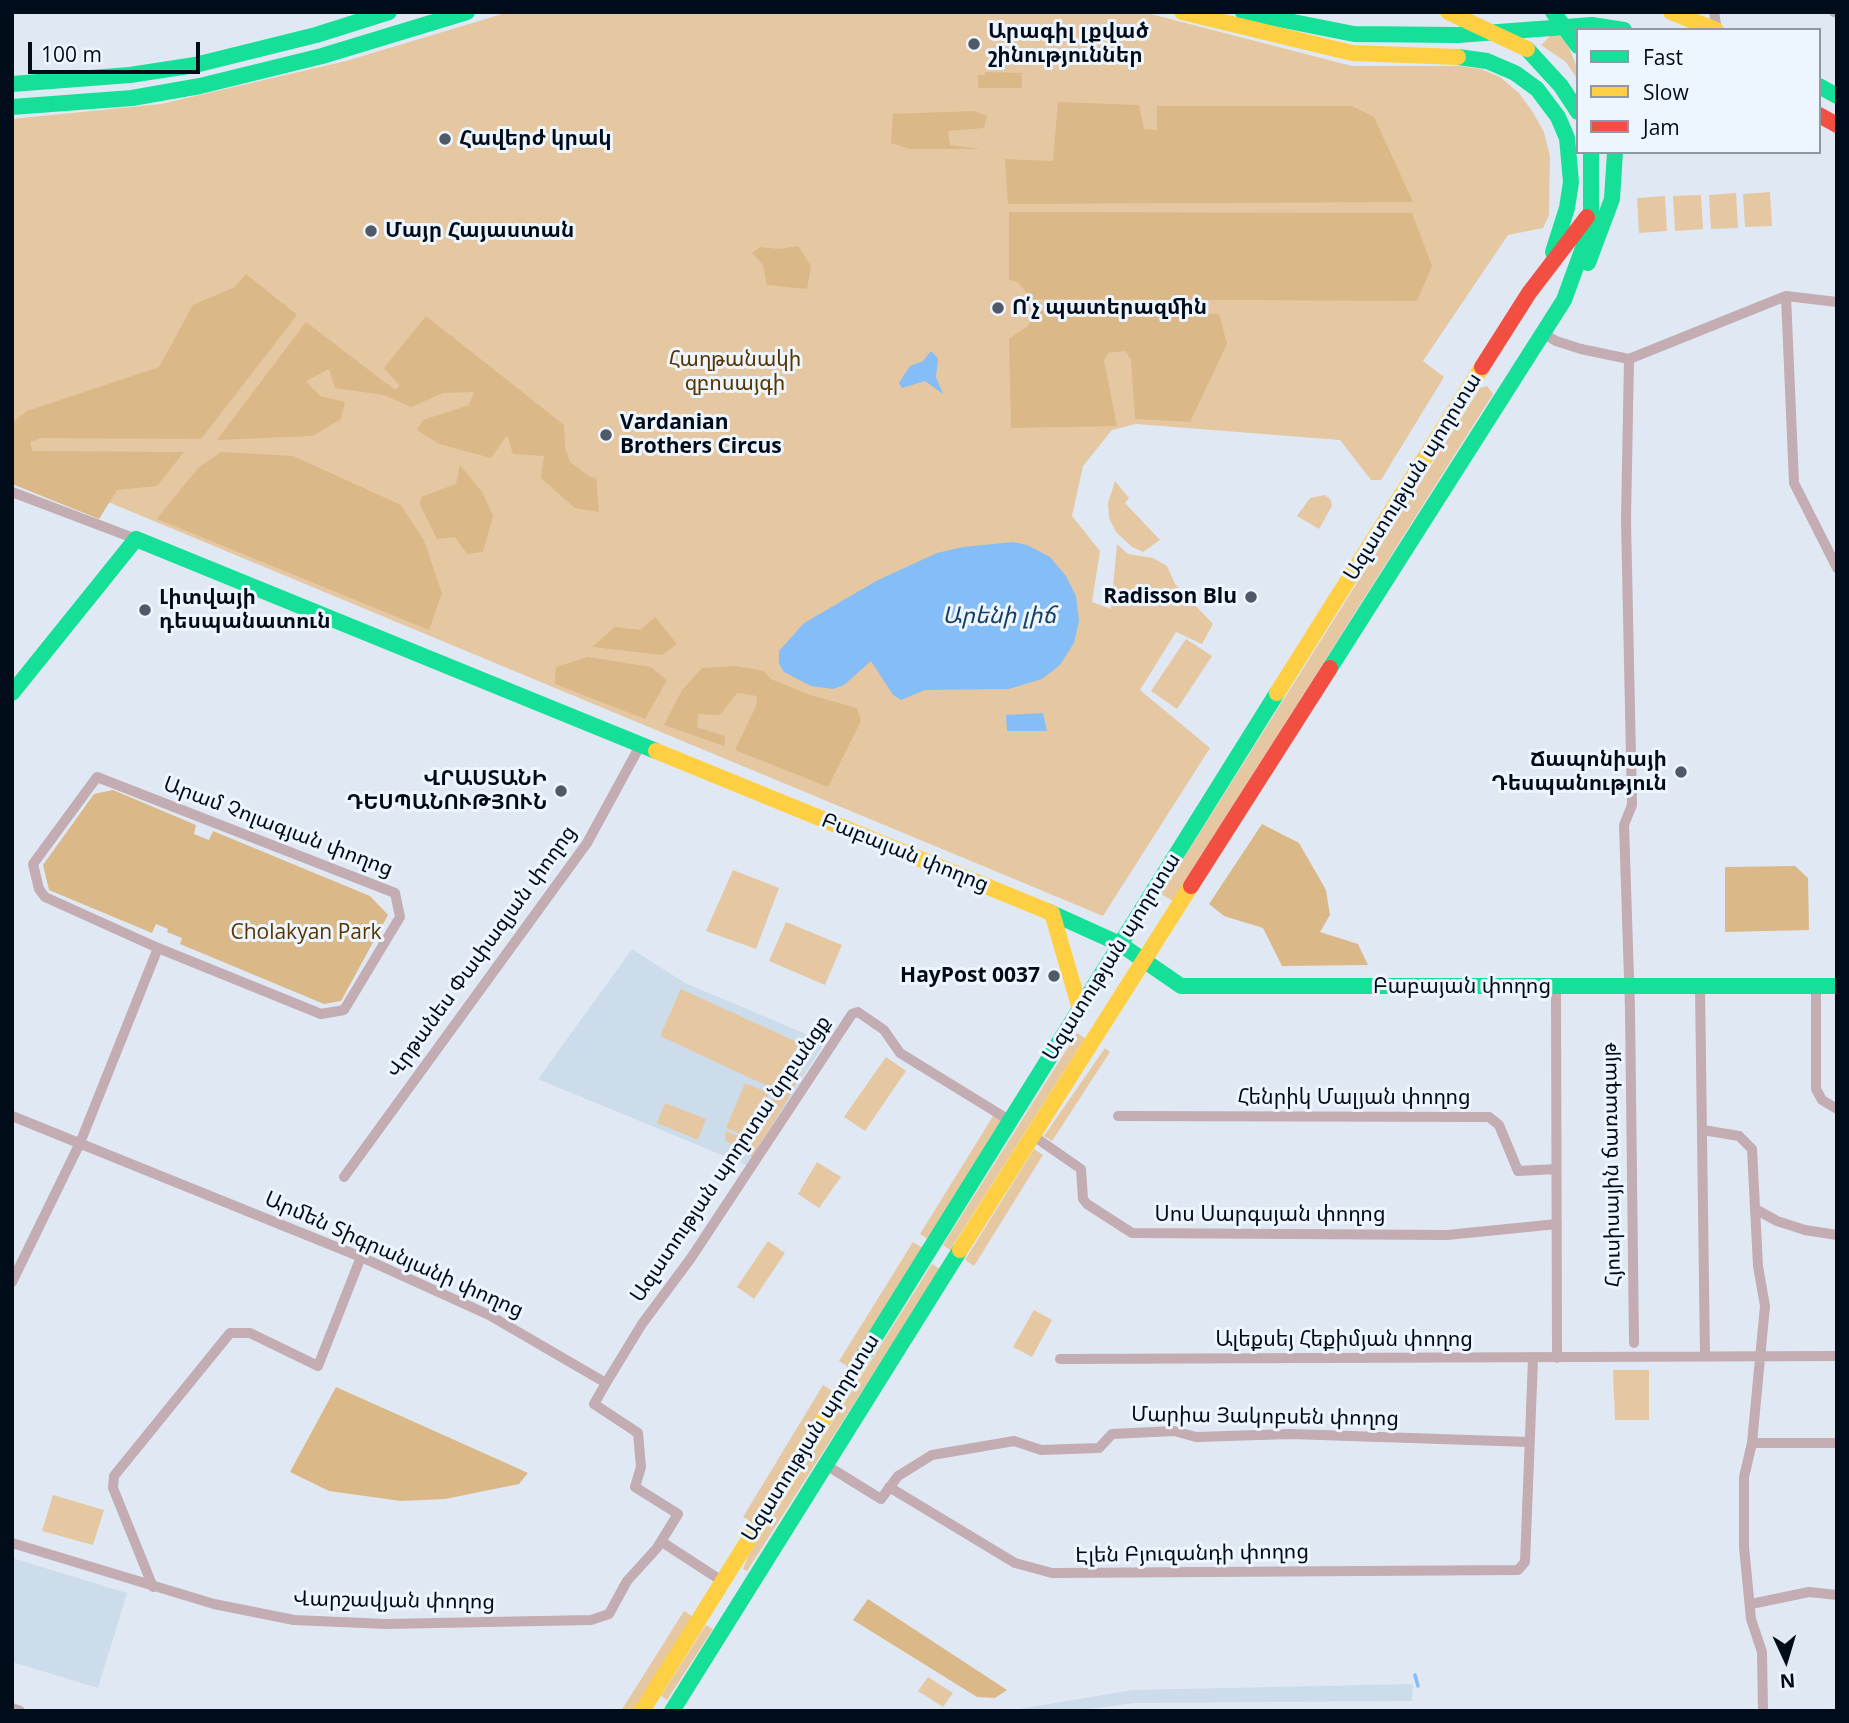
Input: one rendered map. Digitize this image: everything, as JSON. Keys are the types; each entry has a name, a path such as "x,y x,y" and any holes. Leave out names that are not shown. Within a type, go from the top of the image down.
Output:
{"main road":[{"path":"12,84 130,75 195,65 316,35 389,12"},
{"path":"12,107 132,98 200,86 322,56 467,12"},
{"path":"1182,12 1323,48 1487,61 1538,89 1558,117 1567,138 1571,182 1567,208 1547,269"},
{"path":"1243,12 1353,34 1458,35 1592,25 1611,28"},
{"path":"1448,12 1527,49 1561,86 1576,109"},
{"path":"1553,12 1576,43"},
{"path":"1671,12 1712,28"},
{"path":"1821,87 1837,96"},
{"path":"1821,116 1837,125"},
{"name":"Ազատության պողոտա","path":"672,1711 1032,1135 1564,300 1583,248 1591,211 1591,154"},
{"path":"1564,300 1587,264 1602,229 1612,198 1615,154"},
{"name":"Ազատության պողոտա","path":"642,1711 1009,1120 1529,293 1591,211"},
{"path":"1521,367 1523,355 1549,312 1549,302 1544,296 1529,293"},
{"path":"12,694 136,539"},
{"name":"Բաբայան փողոց","path":"136,539 1052,913 1120,944 1181,986 1837,986"},
{"path":"1052,913 1080,1009"}],"street":[{"path":"1786,296 1794,483 1837,568"},
{"path":"1543,333 1556,341 1581,349 1629,359 1786,296 1837,302"},
{"name":"Հյուսիսային ճառագայթ","path":"1629,359 1626,520 1632,805 1623,825 1629,988 1634,1343"},
{"name":"Բաբայան փողոց","path":"12,492 136,539"},
{"name":"Վրթանես Փափազյան փողոց","path":"344,1177 587,843 641,744"},
{"name":"Արամ Չոլագյան փողոց","path":"97,777 395,893 400,917 344,1010 321,1014 158,948 45,897 39,889 33,864 97,777"},
{"path":"12,1282 80,1143 158,948"},
{"path":"1816,986 1816,1089 1822,1100 1837,1109"},
{"path":"1700,987 1705,1357"},
{"path":"1556,988 1557,1358"},
{"name":"Ազատության պողոտա նրբանցք","path":"606,1383 642,1324 653,1313 698,1248 852,1014 858,1012 884,1030 900,1053 1009,1120"},
{"name":"Արմեն Տիգրանյանի փողոց","path":"12,1116 361,1257 496,1319 606,1383"},
{"name":"Հենրիկ Մալյան փողոց","path":"1118,1116 1489,1117 1499,1125 1518,1171 1556,1169"},
{"path":"1703,1129 1739,1136 1748,1141 1752,1149 1758,1266 1765,1306 1752,1443 1744,1477 1744,1563 1751,1619 1762,1652 1763,1711"},
{"name":"Սոս Սարգսյան փողոց","path":"1032,1135 1081,1169 1083,1199 1087,1204 1132,1233 1447,1235 1556,1224"},
{"path":"1757,1210 1777,1221 1805,1230 1837,1235"},
{"path":"153,1587 112,1482 230,1333 250,1333 317,1366 361,1257"},
{"name":"Ալեքսեյ Հեքիմյան փողոց","path":"1060,1359 1837,1356"},
{"path":"1529,1442 1532,1359"},
{"path":"606,1383 594,1404 638,1433 640,1466 635,1487 678,1514 662,1542 722,1581"},
{"name":"Մարիա Յակոբսեն փողոց","path":"889,1487 916,1462 949,1449 1014,1441 1041,1450 1099,1448 1112,1434 1174,1431 1196,1437 1290,1434 1529,1442"},
{"name":"Էլեն Բյուզանդի փողոց","path":"889,1487 1015,1563 1052,1573 1518,1570 1525,1562 1529,1442"},
{"path":"1752,1443 1837,1443"},
{"path":"826,1465 881,1499 889,1487"},
{"name":"Վարշավյան փողոց","path":"12,1543 214,1604 294,1620 386,1624 591,1620 609,1614 627,1581 662,1542"},
{"path":"1751,1604 1809,1592 1837,1595"},
{"path":"12,1708 20,1711"}],"shaded area":[{"path":"632,949 685,983 825,1042 748,1166 538,1079"},
{"path":"12,1558 127,1593 98,1688 12,1662"},
{"path":"1413,1684 1412,1701 1134,1703 1076,1711 1007,1711 1133,1690"}],"green space":[{"name":"Հաղթանակի զբոսայգի","path":"509,12 1143,12 1352,66 1460,66 1481,69 1500,77 1519,93 1532,111 1544,132 1550,156 1549,215 1543,228 1508,235 1423,361 1444,377 1381,480 1371,480 1340,440 1136,424 1112,430 1083,466 1072,516 1100,551 1092,602 1111,609 1117,544 1128,554 1153,558 1167,566 1175,584 1213,624 1202,644 1176,632 1140,690 1210,748 1103,916 12,462 12,119 161,104 346,61"},
{"path":"1555,31 1567,43 1576,65 1576,77 1566,62 1541,45"},
{"path":"985,72 1022,73 1022,88 978,88 978,75 985,75"},
{"path":"1058,102 1139,105 1144,129 1157,130 1157,106 1352,106 1374,117 1413,202 1008,204 1005,159 1053,161"},
{"path":"974,111 987,116 984,128 948,131 950,145 981,149 910,149 891,143 893,114"},
{"path":"1770,192 1772,226 1745,227 1743,194"},
{"path":"1736,193 1738,228 1711,229 1709,195"},
{"path":"1701,195 1703,229 1675,231 1673,196"},
{"path":"1665,196 1667,231 1639,233 1637,198"},
{"path":"1009,212 1412,213 1432,266 1417,301 1031,299 1018,282 1009,280"},
{"path":"798,246 811,266 807,289 767,285 763,265 752,253 760,247 779,249"},
{"path":"246,274 297,315 201,439 41,438 30,442 32,451 184,452 157,486 117,490 99,519 12,484 12,423 27,411 159,367 193,305 235,287"},
{"path":"1035,311 1219,314 1227,344 1190,422 1135,419 1131,359 1125,351 1108,353 1104,360 1117,426 1011,428 1009,339 1028,326"},
{"path":"426,316 564,425 565,448 570,462 590,477 596,478 599,512 575,508 541,478 544,456 513,454 507,435 491,458 439,444 417,430 423,420 469,405 474,392 443,393 411,407 384,395 335,388 329,369 306,381 320,396 345,402 341,419 313,436 217,440 306,322 395,390 400,386 384,368"},
{"path":"1487,386 1493,394 1173,901 1161,894 1480,388"},
{"path":"221,452 293,456 401,505 424,541 442,593 429,630 157,519 198,468"},
{"path":"460,465 482,492 493,516 483,552 467,554 455,537 437,539 420,505 421,497 456,484"},
{"path":"1115,481 1129,498 1125,503 1160,540 1143,552 1132,547 1116,532 1109,518 1108,503"},
{"path":"1325,495 1331,500 1332,506 1319,529 1297,516 1310,498"},
{"path":"655,617 677,644 662,655 592,647 615,627 640,630"},
{"path":"1186,639 1212,656 1177,709 1151,691"},
{"path":"588,657 651,667 667,680 645,719 555,684 556,667"},
{"path":"736,666 764,671 771,679 810,695 857,708 861,721 828,787 735,750 756,706 757,696 737,693 720,715 698,714 697,727 725,736 724,746 664,725 682,690 702,668"},
{"name":"Cholakyan Park","path":"113,790 196,825 194,834 209,840 213,831 370,896 388,915 341,1001 324,1004 180,944 182,938 156,924 152,933 49,890 43,865 94,794"},
{"path":"1262,824 1299,843 1326,890 1330,915 1320,932 1358,944 1368,965 1282,966 1263,928 1224,916 1209,904"},
{"path":"1795,866 1808,878 1809,930 1725,932 1725,867"},
{"path":"733,870 779,888 756,949 706,931"},
{"path":"786,922 842,945 825,985 769,961"},
{"path":"681,989 812,1049 790,1096 752,1157 725,1140 726,1131 751,1141 776,1090 660,1036"},
{"path":"1077,1033 1085,1038 950,1250 943,1245"},
{"path":"1105,1048 1110,1052 1052,1141 1044,1136"},
{"path":"886,1057 906,1071 865,1131 844,1117"},
{"path":"745,1083 769,1093 750,1138 726,1128"},
{"path":"665,1103 706,1119 698,1140 657,1123"},
{"path":"995,1113 1005,1119 929,1240 920,1234"},
{"path":"1034,1149 1043,1155 974,1266 965,1260"},
{"path":"817,1162 841,1177 819,1208 798,1194"},
{"path":"768,1241 785,1253 754,1299 737,1287"},
{"path":"913,1242 923,1248 849,1367 839,1361"},
{"path":"932,1264 940,1269 747,1571 743,1569 749,1554"},
{"path":"1034,1310 1052,1320 1032,1357 1013,1347"},
{"path":"1613,1370 1649,1370 1649,1420 1615,1420"},
{"path":"823,1385 835,1393 755,1524 743,1517"},
{"path":"336,1387 528,1473 519,1484 445,1499 401,1501 329,1491 290,1472"},
{"path":"53,1495 104,1510 93,1545 42,1531"},
{"path":"868,1599 1007,1690 995,1698 977,1697 853,1620"},
{"path":"684,1611 695,1618 635,1711 621,1711"},
{"path":"706,1625 713,1629 667,1700 661,1696"},
{"path":"928,1677 953,1693 943,1707 918,1691"}],"water":[{"path":"931,351 938,358 936,377 943,394 925,381 902,388 899,383 910,366 923,361"},
{"name":"Արենի լիճ","path":"1013,542 1027,545 1050,557 1066,576 1076,596 1079,621 1074,643 1060,665 1042,679 1009,689 925,690 901,700 893,695 871,661 844,685 833,689 811,686 784,672 779,664 779,651 804,623 878,580 937,553 963,547"},
{"path":"1043,713 1047,731 1007,731 1006,715"}],"waterway":[{"path":"1415,1675 1418,1686"}],"traffic: fast":[{"path":"12,84 130,75 195,65 316,35 389,12"},
{"path":"12,107 132,98 200,86 322,56 467,12"},
{"path":"1243,12 1354,34 1458,35 1592,25 1611,28"},
{"path":"1553,12 1576,43"},
{"path":"1527,49 1561,86 1576,109"},
{"path":"1458,57 1487,61 1515,73 1537,89 1558,117 1567,138 1571,182 1567,208 1553,252"},
{"path":"1821,87 1837,96"},
{"path":"1330,668 1564,300 1583,248 1591,211 1591,154"},
{"path":"1588,263 1612,199 1615,154"},
{"path":"12,693 136,539 656,751"},
{"path":"862,1358 1277,693"},
{"path":"1047,911 1120,944 1181,986 1837,986"},
{"path":"672,1711 960,1250"}],"traffic: slow":[{"path":"1182,12 1352,53 1458,57"},
{"path":"1448,12 1527,49"},
{"path":"1671,12 1711,28"},
{"path":"1277,693 1482,367"},
{"path":"656,751 1047,911"},
{"path":"960,1250 1191,886"},
{"path":"1052,913 1080,1009"},
{"path":"642,1711 862,1358"}],"traffic: jam":[{"path":"1821,116 1837,125"},
{"path":"1482,367 1529,293 1587,217"},
{"path":"1191,886 1330,668"}],"place":[{"name":"Արագիլ լքված շինություններ","path":"974,44"},
{"name":"Հավերժ կրակ","path":"445,139"},
{"name":"Մայր Հայաստան","path":"371,231"},
{"name":"Ո՛չ պատերազմին","path":"998,308"},
{"name":"Vardanian Brothers Circus","path":"606,435"},
{"name":"Radisson Blu","path":"1251,597"},
{"name":"Լիտվայի դեսպանատուն","path":"145,610"},
{"name":"Ճապոնիայի Դեսպանություն","path":"1681,772"},
{"name":"ՎՐԱՍՏԱՆԻ ԴԵՍՊԱՆՈՒԹՅՈՒՆ","path":"561,791"},
{"name":"HayPost 0037","path":"1054,976"}]}
